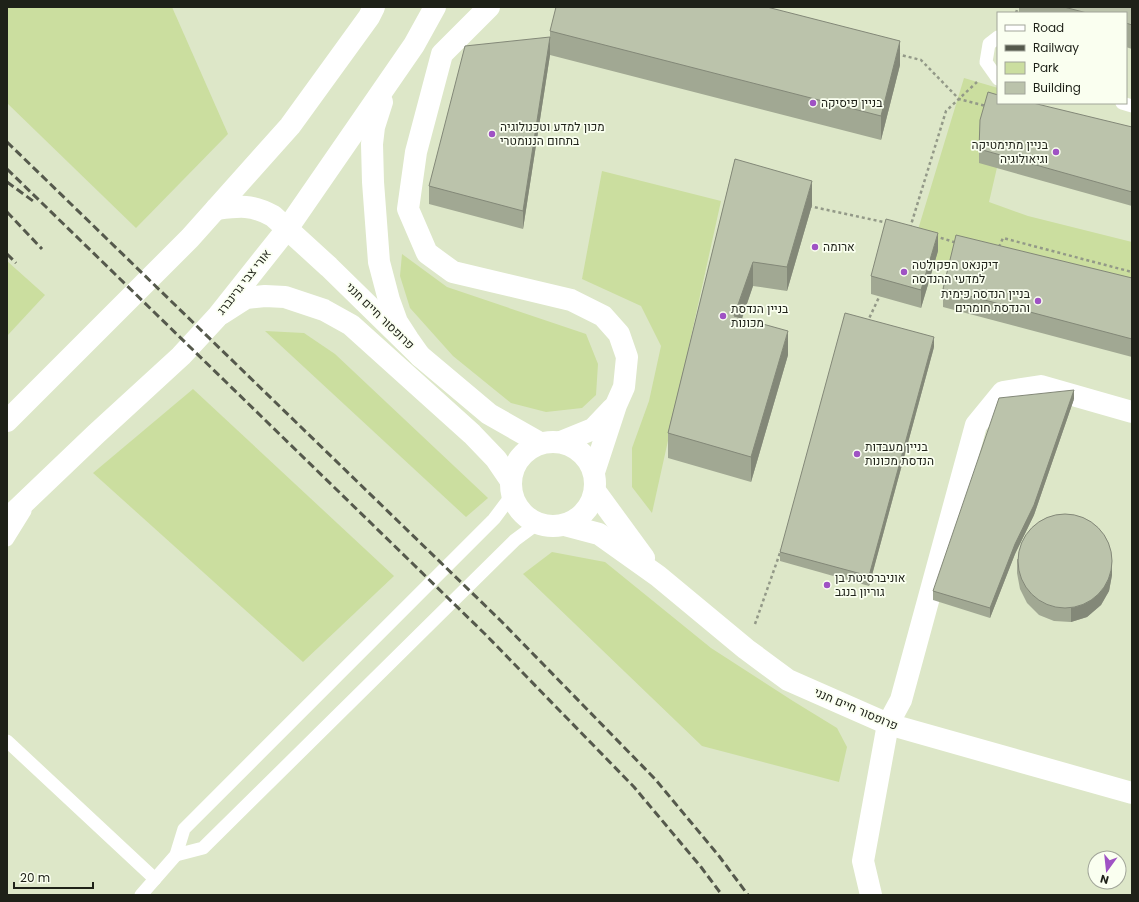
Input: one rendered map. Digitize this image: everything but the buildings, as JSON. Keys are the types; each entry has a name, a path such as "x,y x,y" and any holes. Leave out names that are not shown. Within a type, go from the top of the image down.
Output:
{"street":[{"path":"7,421 190,238 290,126 369,18 374,7"},
{"name":"אורי צבי גרינברג","path":"7,519 181,356 216,317 287,229 414,45 435,7"},
{"path":"489,7 442,54 416,152 408,210 427,252 453,272 571,300 603,316 619,334 627,357 624,387 616,405 595,481 592,502 585,512 576,520 565,524 551,526 538,523 526,516 517,507 511,488 513,469 520,458 528,449 540,443 550,441 561,442 582,452 589,461 595,481"},
{"path":"388,82 374,127 373,139 373,182 379,262 389,300 397,322 420,356"},
{"name":"פרופסור חיים חנני","path":"216,209 238,206 250,208 273,216 329,267 420,356 490,414 540,443"},
{"name":"פרופסור חיים חנני","path":"216,317 246,298 265,296 285,297 324,310 352,325 472,434 496,459 511,488"},
{"path":"870,895 864,861 888,724 901,700 976,425 1004,392 1041,386 1132,412"},
{"path":"561,442 593,429 616,405"},
{"name":"פרופסור חיים חנני","path":"595,481 658,576"},
{"name":"פרופסור חיים חנני","path":"565,524 599,534 658,576 746,649 788,680 888,724 1132,792"}],"lane":[{"path":"997,38 989,44 986,62 997,78"},
{"path":"7,540 40,487"},
{"path":"141,895 176,855 184,829 494,520 511,488"},
{"path":"176,855 203,848 515,540 538,523"},
{"path":"7,741 155,879"}],"path":[{"path":"890,53 921,60 959,99 988,106"},
{"path":"907,235 946,111 959,99"},
{"path":"804,205 895,224"},
{"path":"903,226 917,230"},
{"path":"932,234 960,244"},
{"path":"998,249 1003,238 1132,272"},
{"path":"864,330 880,293"},
{"path":"746,649 782,545"}],"shaded area":[{"path":"7,7 1132,7 1132,895 7,895"}],"green space":[{"path":"7,7 172,7 228,134 136,228 7,103"},
{"path":"964,78 997,88 997,104 1012,104 989,202 1028,216 1132,242 1132,312 910,256"},
{"path":"602,171 721,201 652,513 632,487 632,448 649,401 661,346 641,306 582,279"},
{"path":"402,254 447,287 586,334 598,364 596,395 582,408 546,412 511,403 453,356 410,308 400,276"},
{"path":"7,261 45,295 7,336"},
{"path":"265,331 304,333 335,354 488,498 466,517"},
{"path":"193,389 394,576 303,662 93,473"},
{"path":"552,552 605,562 711,648 837,728 847,747 839,782 702,746 523,574"}],"railway":[{"path":"7,142 501,621 655,779 719,856 748,895"},
{"path":"7,169 485,634 634,787 701,867 722,895"},
{"path":"7,182 33,201"},
{"path":"7,212 42,249"},
{"path":"7,254 16,263"}],"place":[{"name":"בניין פיסיקה","path":"813,103"},
{"name":"מכון למדע וטכנולוגיה בתחום הננומטרי","path":"492,134"},
{"name":"בניין מתימטיקה וגיאולוגיה","path":"1056,152"},
{"name":"ארומה","path":"815,247"},
{"name":"דיקנאט הפקולטה למדעי ההנדסה","path":"904,272"},
{"name":"בניין הנדסה כימית והנדסת חומרים","path":"1038,301"},
{"name":"בניין הנדסת מכונות","path":"723,316"},
{"name":"בניין מעבדות הנדסת מכונות","path":"857,454"},
{"name":"אוניברסיטת בן גוריון בנגב","path":"827,585"}]}
